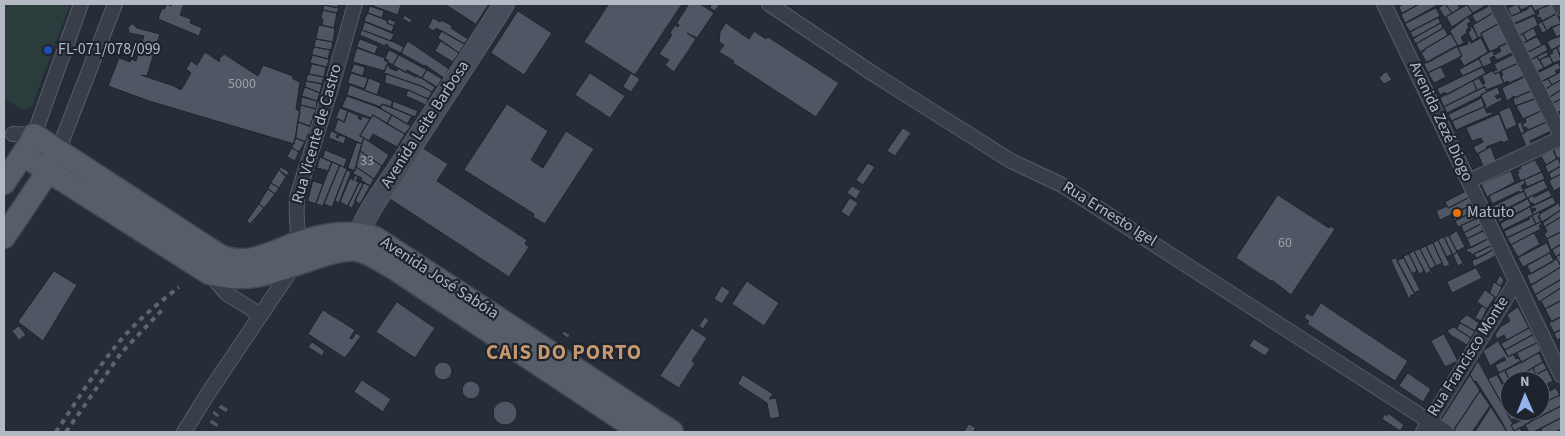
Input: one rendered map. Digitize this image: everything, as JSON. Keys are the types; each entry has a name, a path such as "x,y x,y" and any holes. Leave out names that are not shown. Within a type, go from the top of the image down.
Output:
{"main road":[{"name":"Avenida José Sabóia","path":"18,138 54,161 220,256 228,259 254,260 297,254"},
{"path":"4,183 18,138"},
{"name":"Avenida José Sabóia","path":"54,161 209,272 238,278 258,277 297,254 319,237 356,242 375,238 407,257 672,432"},
{"path":"4,237 54,161"},
{"name":"Avenida José Sabóia","path":"356,242 367,253 394,268 641,432"}],"street":[{"path":"18,138 81,4"},
{"path":"54,161 115,4"},
{"name":"Rua Vicente de Castro","path":"297,254 296,211 298,194 333,82 354,4"},
{"name":"Avenida Leite Barbosa","path":"356,242 370,209 453,85 504,4"},
{"name":"Rua Ernesto Igel","path":"769,4 875,75 1011,161 1062,185 1426,427 1446,432"},
{"name":"Avenida Zezé Diogo","path":"1384,4 1561,375"},
{"path":"1469,181 1561,137 1496,4"},
{"path":"1560,4 1561,8"},
{"path":"184,432 297,254"},
{"path":"209,272 227,294 260,315"},
{"name":"Rua Francisco Monte","path":"1426,427 1516,282"}],"shaded area":[{"path":"4,4 70,4 32,106 24,110 4,98"}],"building":[{"path":"167,4 171,6 172,4 184,4 180,15 191,19 190,23 202,28 199,36 158,19 162,8 164,9"},
{"path":"338,4 338,8 324,5"},
{"path":"371,4 401,4 398,15"},
{"path":"445,4 489,4 476,24"},
{"path":"609,4 682,4 635,75 584,42"},
{"path":"689,4 700,4 714,13 697,38 687,33 696,39 674,72 665,65 669,60 659,54 672,35 670,33 675,25 678,27 677,23"},
{"path":"712,4 719,5 715,11 710,8"},
{"path":"1404,4 1419,4 1402,14 1399,7"},
{"path":"1420,4 1434,4 1436,6 1405,23 1401,14"},
{"path":"1445,4 1452,13 1445,18 1439,8"},
{"path":"1446,4 1457,4 1460,8 1452,13"},
{"path":"1488,4 1473,13 1467,5"},
{"path":"1488,4 1494,4 1498,10 1476,23 1472,15 1489,6"},
{"path":"1518,4 1521,12 1511,16 1508,8"},
{"path":"1518,4 1530,4 1531,6 1521,10"},
{"path":"1530,4 1551,4 1535,11"},
{"path":"1552,4 1557,13 1542,21 1540,17 1538,18 1536,15 1539,14 1538,10"},
{"path":"324,5 339,8 337,13 323,10"},
{"path":"1467,5 1473,13 1452,27 1446,17"},
{"path":"370,6 384,11 382,18 368,13"},
{"path":"1532,6 1536,15 1513,25 1510,17"},
{"path":"1436,8 1440,16 1410,32 1405,24"},
{"path":"323,10 337,13 334,28 322,25"},
{"path":"518,11 552,33 524,75 491,53"},
{"path":"1496,11 1500,23 1481,33 1482,36 1478,38 1472,26"},
{"path":"368,13 388,21 387,23 394,26 392,32 364,21"},
{"path":"1557,14 1561,24 1551,27 1547,31 1542,22"},
{"path":"404,15 412,20 410,23 403,19"},
{"path":"1534,15 1538,25 1519,36 1514,24"},
{"path":"1468,17 1471,22 1467,24 1469,28 1466,30 1467,33 1461,37 1464,43 1458,46 1450,31"},
{"path":"433,18 452,26 451,28 468,39 464,44 436,28 434,31 428,28"},
{"path":"1438,18 1441,23 1413,38 1410,32"},
{"path":"389,19 396,22 394,26 387,23"},
{"path":"365,22 394,34 391,41 362,30"},
{"path":"1502,22 1509,42 1490,52 1481,34"},
{"path":"1542,22 1547,31 1542,33 1538,24"},
{"path":"726,23 749,39 754,31 766,39 768,37 839,83 816,117 719,52 724,45 719,42 720,32"},
{"path":"1441,23 1443,28 1416,44 1413,39"},
{"path":"133,24 137,28 160,34 147,76 141,75 181,90 191,73 186,69 191,61 197,65 205,52 220,62 219,59 224,54 258,76 263,65 293,76 293,79 300,82 296,109 300,112 294,144 149,101 108,86 119,58 130,62 131,59 136,61 144,36 129,33 129,26"},
{"path":"1561,24 1561,35 1557,38 1552,28"},
{"path":"319,25 335,28 333,42 316,39"},
{"path":"1473,26 1478,38 1472,41 1468,32"},
{"path":"1444,28 1448,35 1420,52 1416,44"},
{"path":"1534,28 1537,35 1527,41 1523,34"},
{"path":"362,30 404,47 401,53 388,47 386,44 385,46 360,35"},
{"path":"442,31 465,44 459,53 438,38"},
{"path":"1451,34 1458,46 1427,63 1421,53"},
{"path":"1523,34 1527,41 1521,44 1518,37"},
{"path":"1561,35 1561,45 1551,50 1547,42"},
{"path":"1537,37 1542,45 1526,53 1522,44"},
{"path":"1481,38 1488,52 1464,66 1459,57 1462,56 1458,47 1468,44 1467,42 1470,40 1471,43"},
{"path":"316,39 333,42 331,50 314,47"},
{"path":"360,39 378,46 375,54 357,47"},
{"path":"408,41 449,69 444,78 425,65 401,53"},
{"path":"441,41 459,53 453,62 435,51"},
{"path":"1511,41 1516,51 1497,60 1494,56 1490,58 1492,63 1483,67 1479,58 1493,50 1494,55 1501,51 1499,47"},
{"path":"1545,44 1548,50 1528,61 1525,54"},
{"path":"1561,45 1561,57 1557,48"},
{"path":"1457,46 1462,56 1428,73 1424,64"},
{"path":"314,47 330,50 328,59 312,55"},
{"path":"357,48 385,58 384,60 388,62 385,71 353,62"},
{"path":"1557,48 1561,60 1553,63 1549,55"},
{"path":"389,50 399,55 393,65 385,59"},
{"path":"1547,52 1549,56 1539,60 1537,57"},
{"path":"313,55 329,59 327,67 310,63"},
{"path":"399,55 427,70 422,78 407,70 406,73 393,65"},
{"path":"1515,55 1518,63 1495,74 1493,71 1497,70 1494,64"},
{"path":"1549,55 1553,63 1544,68 1540,60"},
{"path":"1537,57 1544,68 1533,73 1527,62"},
{"path":"1479,59 1483,67 1463,76 1459,70"},
{"path":"1558,63 1561,68 1555,71 1557,74 1542,81 1538,73"},
{"path":"312,64 326,67 324,77 309,74"},
{"path":"354,64 365,67 363,76 351,72"},
{"path":"1517,64 1524,76 1509,83 1508,81 1504,83 1500,76 1503,75 1501,71"},
{"path":"387,65 390,66 389,68 397,71 398,68 423,79 435,87 432,92 421,86 384,73"},
{"path":"1441,67 1446,77 1434,83 1428,73"},
{"path":"1482,67 1486,73 1447,95 1445,92 1440,95 1437,89"},
{"path":"427,70 442,79 437,87 422,78"},
{"path":"1493,71 1495,74 1499,72 1504,83 1486,90 1485,87 1477,90 1473,81 1479,78 1483,85 1485,83 1482,76"},
{"path":"1387,72 1392,80 1384,84 1379,78"},
{"path":"1561,72 1561,80 1552,85 1548,79"},
{"path":"351,73 368,78 365,89 348,83"},
{"path":"590,73 625,96 610,118 575,95"},
{"path":"631,73 640,79 631,92 623,87"},
{"path":"308,74 324,77 322,84 306,81"},
{"path":"386,74 421,86 432,92 428,99 385,83"},
{"path":"1525,77 1531,91 1515,98 1514,96 1507,101 1502,88"},
{"path":"369,78 381,83 377,95 364,90"},
{"path":"1548,79 1552,85 1545,90 1541,83"},
{"path":"1561,80 1561,90 1547,99 1543,91"},
{"path":"306,81 322,84 320,93 305,87"},
{"path":"1473,81 1477,90 1444,107 1440,98"},
{"path":"350,85 393,101 392,107 382,104 381,107 347,95"},
{"path":"305,87 320,93 317,101 302,96"},
{"path":"1485,87 1487,92 1447,113 1444,107"},
{"path":"1498,87 1500,94 1495,96 1497,99 1501,97 1502,100 1485,109 1481,95"},
{"path":"408,90 428,99 426,105 406,96"},
{"path":"1561,90 1561,99 1550,105 1547,99"},
{"path":"1531,91 1535,99 1515,106 1513,99"},
{"path":"347,96 375,106 392,115 387,124 373,115 371,118 342,107"},
{"path":"302,97 317,101 316,109 301,105"},
{"path":"1482,98 1486,106 1452,121 1448,115"},
{"path":"1535,99 1541,111 1523,119 1516,106"},
{"path":"1561,99 1561,111 1556,115 1550,105"},
{"path":"393,101 418,111 415,117 391,107"},
{"path":"382,104 412,116 407,124 380,108"},
{"path":"507,104 548,131 531,160 543,168 566,131 594,149 545,224 533,217 534,214 464,170"},
{"path":"301,105 316,109 310,126 298,122"},
{"path":"1484,107 1487,113 1492,112 1493,114 1456,130 1452,121"},
{"path":"1510,107 1517,125 1506,130 1499,112"},
{"path":"340,108 348,111 344,122 336,118"},
{"path":"348,111 359,116 358,118 361,120 362,116 370,119 360,136 364,138 362,144 334,131 338,119 344,122"},
{"path":"1541,111 1547,122 1528,130 1526,127 1524,128 1522,124 1526,122 1525,119"},
{"path":"1499,114 1509,140 1486,147 1487,149 1477,154 1473,147 1483,142 1481,138 1472,141 1466,128"},
{"path":"373,115 405,134 397,147 373,134 369,141 360,136"},
{"path":"392,115 411,126 405,134 387,124"},
{"path":"298,122 311,127 305,142 296,138"},
{"path":"1521,122 1525,133 1521,134 1517,124"},
{"path":"1547,122 1551,131 1530,141 1531,144 1526,146 1521,134"},
{"path":"903,128 911,133 895,156 887,151"},
{"path":"331,131 338,134 336,137 338,138 339,135 346,137 344,144 329,138"},
{"path":"296,138 305,142 299,152 292,148"},
{"path":"364,138 389,155 382,166 360,151"},
{"path":"357,142 362,144 355,171 348,168"},
{"path":"1491,147 1496,161 1483,166 1478,154"},
{"path":"1561,147 1561,157 1557,159 1554,150"},
{"path":"292,148 299,152 295,161 287,157"},
{"path":"423,148 448,164 437,181 527,240 525,244 529,247 509,277 390,199"},
{"path":"325,150 347,159 344,167 323,158"},
{"path":"1553,150 1557,159 1546,165 1541,156"},
{"path":"360,151 382,166 374,179 356,167"},
{"path":"320,157 332,162 329,171 317,168"},
{"path":"1558,158 1561,166 1548,173 1545,166"},
{"path":"1535,160 1542,172 1521,181 1517,174 1520,167"},
{"path":"332,162 340,165 323,206 316,204"},
{"path":"868,163 875,167 863,185 856,180"},
{"path":"340,165 347,169 332,207 324,204"},
{"path":"1561,166 1561,174 1551,179 1549,174"},
{"path":"281,167 289,172 287,176 279,170"},
{"path":"356,167 374,179 370,186 361,180 362,178 353,174"},
{"path":"279,170 286,177 279,188 271,183"},
{"path":"347,170 351,172 339,203 335,201"},
{"path":"1511,171 1515,182 1487,197 1481,184"},
{"path":"1542,172 1545,179 1527,187 1524,180"},
{"path":"1561,174 1561,187 1554,191 1549,181"},
{"path":"355,175 358,177 356,181 359,182 348,206 340,202 350,178 353,180"},
{"path":"1524,180 1525,184 1521,186 1524,191 1520,193 1519,191 1492,204 1489,196"},
{"path":"1544,180 1548,188 1527,198 1523,190"},
{"path":"313,181 323,184 316,204 308,201"},
{"path":"360,182 363,184 352,208 348,206"},
{"path":"271,183 279,188 275,194 268,189"},
{"path":"364,183 370,186 360,204 355,201"},
{"path":"852,186 861,191 856,199 847,193"},
{"path":"268,189 275,194 264,208 259,204"},
{"path":"1549,190 1552,196 1534,205 1530,203 1528,198"},
{"path":"1467,191 1470,197 1448,208 1445,202"},
{"path":"1524,191 1527,198 1496,214 1492,207"},
{"path":"1278,195 1329,228 1331,226 1335,229 1291,295 1272,280 1236,258"},
{"path":"1470,197 1473,204 1440,220 1436,211 1447,206 1448,208"},
{"path":"1553,197 1556,203 1533,215 1532,212 1536,210 1535,208 1531,209 1531,207"},
{"path":"850,198 858,203 849,217 841,212"},
{"path":"1528,199 1531,206 1499,222 1496,215"},
{"path":"1559,203 1561,210 1542,222 1540,214"},
{"path":"259,204 264,208 250,224 247,221"},
{"path":"1474,204 1477,210 1455,221 1452,215"},
{"path":"1530,207 1533,215 1503,230 1500,224"},
{"path":"1477,210 1480,217 1458,227 1455,221"},
{"path":"1561,210 1561,217 1544,227 1543,223"},
{"path":"1539,212 1540,215 1538,216 1541,222 1536,224 1532,216"},
{"path":"1532,216 1536,224 1507,238 1504,231 1530,219 1529,217"},
{"path":"1561,217 1561,232 1547,239 1544,234 1547,232 1545,227"},
{"path":"1478,218 1481,224 1464,233 1461,226"},
{"path":"1541,222 1542,224 1539,226 1541,229 1511,245 1507,238"},
{"path":"1481,224 1483,231 1467,239 1464,233"},
{"path":"1457,231 1465,247 1457,251 1449,236"},
{"path":"1483,231 1488,239 1471,248 1467,239"},
{"path":"1561,232 1561,244 1551,250 1547,239"},
{"path":"1534,233 1540,244 1518,257 1511,245"},
{"path":"1449,236 1457,252 1453,255 1444,237"},
{"path":"1444,237 1452,254 1447,257 1438,240"},
{"path":"1488,239 1491,246 1472,255 1466,250"},
{"path":"1438,240 1450,265 1444,267 1433,243"},
{"path":"1433,243 1442,263 1436,266 1426,246"},
{"path":"1547,243 1551,252 1523,267 1518,258"},
{"path":"1561,245 1561,254 1556,257 1552,250"},
{"path":"1426,246 1436,266 1430,269 1420,249"},
{"path":"1491,246 1493,250 1477,259 1474,254"},
{"path":"1420,249 1431,271 1426,274 1414,251"},
{"path":"1493,250 1495,256 1474,267 1472,261"},
{"path":"1414,251 1424,271 1419,274 1409,254"},
{"path":"1457,252 1463,263 1458,266 1453,255"},
{"path":"1550,253 1554,261 1531,274 1527,266"},
{"path":"1409,254 1417,271 1412,274 1403,257"},
{"path":"1561,254 1561,266 1556,257"},
{"path":"1396,258 1415,294 1410,296 1411,298 1409,299 1391,260"},
{"path":"1404,258 1420,290 1414,293 1397,261"},
{"path":"1557,259 1561,267 1531,285 1527,276"},
{"path":"1561,267 1561,279 1535,295 1531,286"},
{"path":"1476,268 1482,278 1452,293 1447,282"},
{"path":"54,271 77,285 43,341 18,322"},
{"path":"1500,275 1504,280 1501,286 1496,283"},
{"path":"1561,280 1561,288 1539,302 1535,295"},
{"path":"747,281 779,303 764,326 732,304"},
{"path":"1494,282 1502,287 1496,298 1490,293"},
{"path":"722,286 730,291 722,304 714,299"},
{"path":"1561,288 1561,301 1545,309 1541,301"},
{"path":"1485,290 1495,297 1487,309 1477,302"},
{"path":"1561,301 1561,317 1552,322 1545,309"},
{"path":"397,302 435,328 415,358 376,332"},
{"path":"1321,303 1408,361 1395,381 1307,324 1309,321 1304,318 1307,313 1312,316"},
{"path":"1482,306 1487,309 1481,321 1475,318"},
{"path":"1518,307 1529,328 1507,340 1504,335 1497,339 1495,335 1500,327 1510,321 1507,315"},
{"path":"323,310 355,330 350,338 352,339 356,333 361,336 345,358 308,334"},
{"path":"1467,315 1479,323 1475,331 1459,322"},
{"path":"705,317 709,320 703,329 699,326"},
{"path":"1561,317 1561,330 1554,333 1549,323"},
{"path":"1460,323 1475,331 1471,338 1457,329"},
{"path":"19,326 26,335 19,340 12,331"},
{"path":"1454,327 1471,338 1467,345 1447,331"},
{"path":"692,328 707,338 692,361 695,363 679,388 660,376"},
{"path":"1529,328 1533,335 1505,350 1501,344"},
{"path":"1561,330 1561,338 1557,340 1554,333"},
{"path":"564,331 570,335 568,338 562,334"},
{"path":"1444,334 1458,361 1445,367 1431,341"},
{"path":"1533,335 1537,343 1508,357 1505,350"},
{"path":"1254,339 1270,349 1265,356 1249,346"},
{"path":"1498,341 1508,357 1513,354 1516,359 1519,358 1521,361 1499,373 1495,365 1506,360 1504,357 1490,366 1483,351"},
{"path":"312,342 325,351 322,356 308,347"},
{"path":"1537,343 1541,351 1521,363 1517,353"},
{"path":"1539,353 1543,362 1527,371 1505,371"},
{"path":"1478,361 1500,401 1500,418 1476,381 1474,382 1470,375"},
{"path":"439,362 447,362 452,367 450,378 439,380 434,375 434,367"},
{"path":"1543,362 1547,369 1534,371 1533,368"},
{"path":"1408,373 1431,389 1423,402 1399,386"},
{"path":"743,375 773,394 769,399 776,398 780,417 770,419 767,403 738,384"},
{"path":"1470,375 1480,391 1454,430 1440,422"},
{"path":"1497,375 1500,380 1500,400 1488,379"},
{"path":"362,380 391,399 383,412 354,392"},
{"path":"467,381 475,381 480,386 478,397 467,399 462,394 462,386"},
{"path":"1556,388 1560,395 1550,400 1550,391"},
{"path":"1480,391 1490,406 1472,432 1457,432 1454,430"},
{"path":"1560,395 1561,406 1550,412 1550,400"},
{"path":"505,401 514,404 517,413 514,422 505,425 496,422 493,413 496,404"},
{"path":"221,404 229,409 226,413 218,408"},
{"path":"1561,406 1561,418 1533,432 1529,432 1525,425 1533,421 1550,421 1550,412"},
{"path":"1491,407 1507,432 1475,432"},
{"path":"214,410 220,415 218,418 212,414"},
{"path":"1388,413 1404,425 1400,431 1382,419"},
{"path":"1561,418 1561,429 1555,432 1542,432 1541,429"},
{"path":"212,419 219,424 217,428 209,423"},
{"path":"1502,421 1511,421 1513,424 1511,425 1514,431 1507,432"},
{"path":"1520,421 1531,422 1514,431 1511,425"},
{"path":"969,424 976,428 973,432 964,432"},
{"path":"1520,428 1522,432 1511,432 1514,431"}],"railway":[{"path":"56,432 99,368 129,330 179,287"},
{"path":"66,432 121,353 163,309"}],"place":[{"name":"FL-071/078/099","path":"48,50"},
{"name":"Matuto","path":"1457,213"}],"district":[{"name":"CAIS DO PORTO","path":"564,354"}]}
